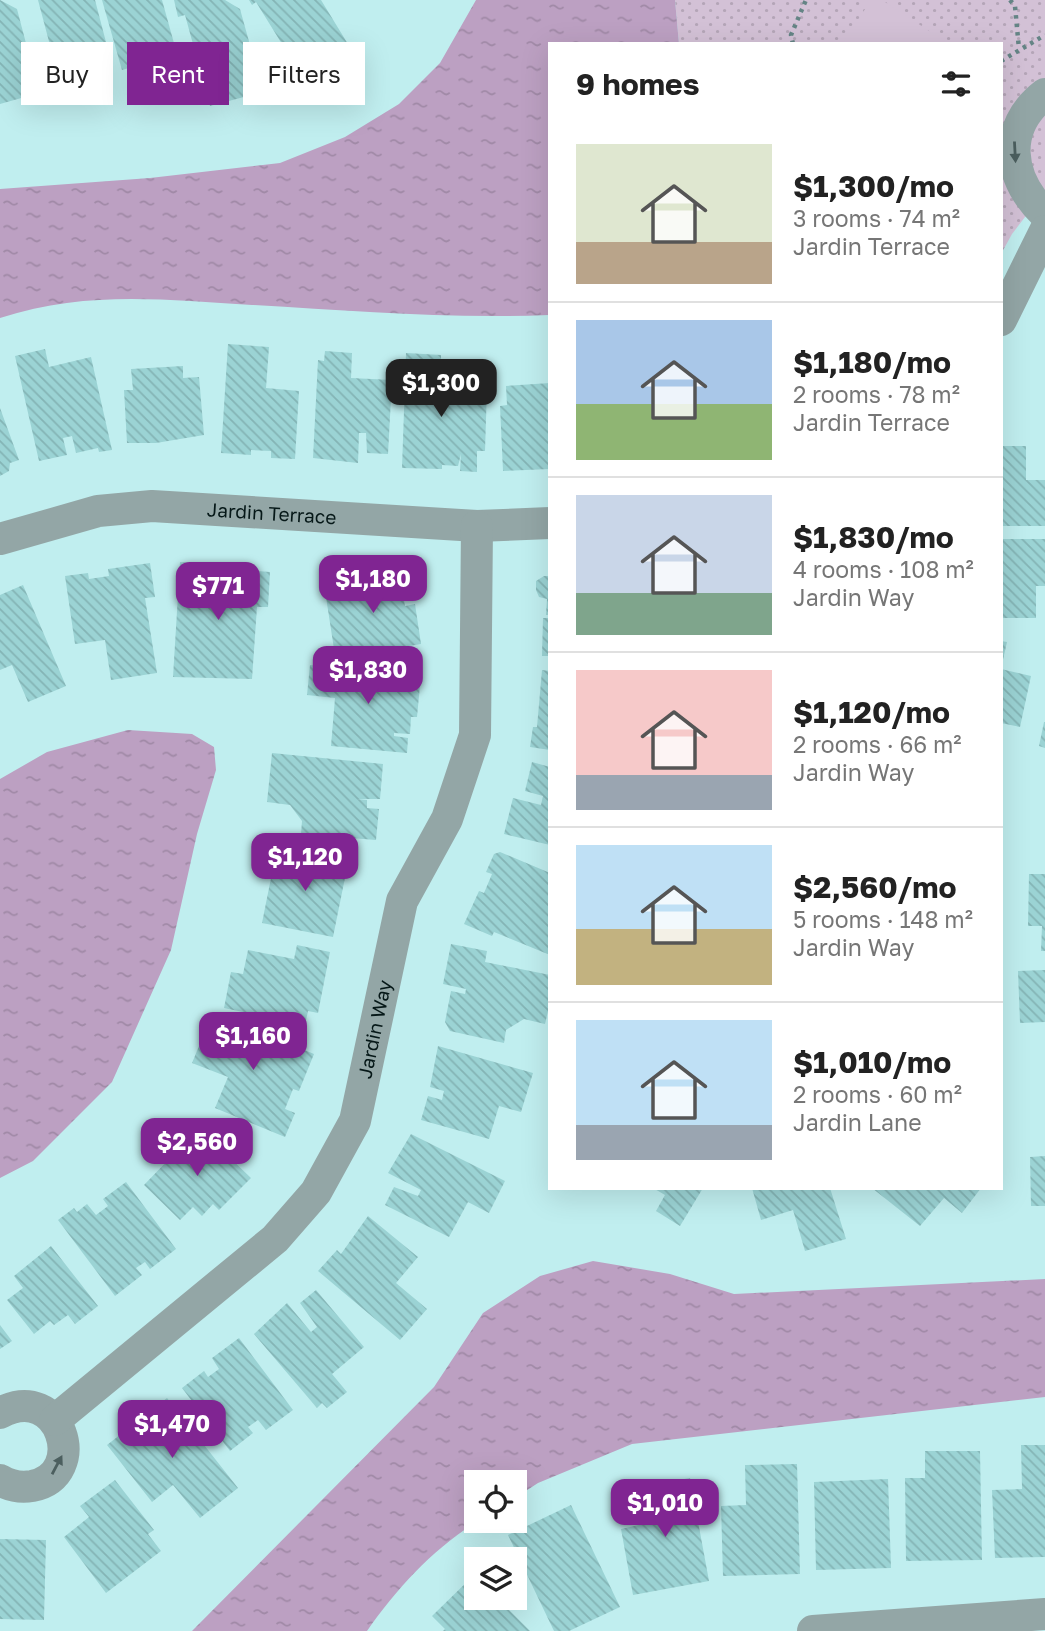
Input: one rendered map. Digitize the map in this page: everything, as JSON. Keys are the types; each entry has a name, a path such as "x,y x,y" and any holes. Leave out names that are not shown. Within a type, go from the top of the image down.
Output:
{"street":[{"path":"1045,94 1036,100 1019,126 1013,146 1018,177 1045,214"},
{"path":"1003,316 1045,231"},
{"name":"Jardin Terrace","path":"0,539 98,511 152,506 477,526 548,523"},
{"name":"Jardin Way","path":"55,1420 275,1239 316,1192 355,1121 402,901 447,819 475,735 477,526"},
{"path":"0,1413 11,1407 27,1405 42,1410 55,1420 62,1434 64,1450 60,1466 50,1478 35,1486 19,1488 0,1480"},
{"path":"813,1631 875,1629 1045,1614"}],"path":[{"path":"792,42 791,35 802,4 806,0"},
{"path":"1010,0 1015,6 1019,49"},
{"path":"1003,60 1045,35"}],"shaded area":[{"path":"675,0 1045,0 1045,191 1012,234 1003,250 1003,42 679,42"},
{"path":"871,0 882,0 946,42 843,42"}],"water":[{"path":"476,0 675,0 679,42 548,42 548,315 438,315 126,299 64,303 0,318 0,189 150,178 280,163 345,137 399,104 440,63"},
{"path":"128,730 192,734 214,747 216,770 197,834 171,950 112,1082 33,1161 0,1178 0,779 47,752"},
{"path":"593,1261 670,1274 734,1294 1045,1279 1045,1397 632,1444 538,1483 527,1490 527,1470 464,1470 464,1531 417,1570 367,1631 192,1631 434,1387 483,1313 540,1276"}],"building":[{"path":"0,0 17,9 26,42 21,42 21,98 0,104"},
{"path":"38,0 95,0 106,42 49,42"},
{"path":"102,0 162,0 174,42 127,42 127,69 122,70"},
{"path":"174,0 225,0 240,9 249,42 243,42 243,97 229,101 229,42 192,42 185,15 178,17"},
{"path":"249,0 321,0 347,42 281,42 256,2 252,5"},
{"path":"228,344 269,347 266,388 299,391 295,459 271,458 271,451 251,450 251,455 221,453"},
{"path":"45,349 49,367 91,357 112,450 99,452 98,448 76,453 72,436 63,438 67,455 39,461 15,356"},
{"path":"325,351 352,353 351,378 392,380 388,454 367,453 366,433 359,433 358,463 313,458 318,360 324,361"},
{"path":"406,353 441,355 441,387 487,388 485,451 477,451 477,472 460,471 461,454 458,466 442,465 442,469 402,468"},
{"path":"183,366 183,378 199,377 204,435 156,443 127,443 124,390 133,390 131,369"},
{"path":"548,383 548,469 503,471 500,406 507,405 506,386"},
{"path":"0,408 19,460 10,463 9,471 0,476"},
{"path":"1003,446 1026,446 1026,480 1045,480 1045,526 1003,526"},
{"path":"1003,539 1045,539 1045,586 1036,586 1036,618 1003,618"},
{"path":"180,562 202,564 201,570 217,571 216,584 228,585 228,569 270,572 268,607 257,607 252,679 173,677"},
{"path":"150,563 155,597 145,598 157,673 111,680 105,640 75,644 65,576 88,573 89,579 109,576 108,569"},
{"path":"399,572 405,606 415,604 421,644 358,654 357,646 334,649 326,597 340,595 339,581"},
{"path":"548,576 548,615 547,599 539,597 536,581"},
{"path":"23,585 66,686 28,702 12,665 0,670 0,595"},
{"path":"543,618 548,618 548,656 542,656"},
{"path":"1003,641 1007,642 1003,660"},
{"path":"310,665 421,675 417,717 411,717 410,734 394,733 394,736 408,738 407,753 331,746 335,698 307,695"},
{"path":"1003,669 1031,676 1020,727 1003,723"},
{"path":"542,670 548,671 548,750 530,747 533,727 537,727"},
{"path":"1045,722 1045,748 1039,746"},
{"path":"272,753 383,764 380,799 357,799 367,800 367,808 379,809 376,840 301,834 302,821 290,805 267,802"},
{"path":"532,762 548,766 548,845 504,834 513,798 541,805 543,796 525,791"},
{"path":"277,848 348,863 333,937 262,923"},
{"path":"500,852 548,872 548,954 494,932 492,936 464,924 479,891 484,893 492,874 486,872 494,854"},
{"path":"1029,874 1045,874 1045,951 1041,951 1042,926 1028,926"},
{"path":"451,944 487,951 485,962 548,975 548,1011 545,1024 524,1019 506,1030 504,1043 450,1031 445,1022 451,991 465,994 466,989 443,984"},
{"path":"297,945 330,952 318,1013 308,1011 305,1025 224,1008 231,972 243,974 248,950 294,959"},
{"path":"1045,970 1045,1022 1020,1023 1018,971"},
{"path":"213,1012 314,1054 299,1091 293,1089 285,1109 295,1113 285,1137 215,1108 228,1077 192,1063"},
{"path":"438,1046 533,1073 521,1112 499,1106 489,1139 421,1120 428,1096 442,1100 444,1091 430,1087"},
{"path":"199,1128 251,1178 219,1210 213,1204 202,1216 193,1207 180,1220 144,1185"},
{"path":"411,1134 505,1181 489,1213 468,1202 449,1237 385,1205 394,1187 418,1196 421,1190 388,1173"},
{"path":"1045,1156 1045,1206 1031,1206 1030,1157"},
{"path":"126,1182 176,1249 150,1269 145,1262 136,1268 142,1275 115,1296 58,1220 74,1208 77,1212 87,1204 96,1215 108,1206 103,1199"},
{"path":"656,1190 702,1190 680,1226 656,1211 665,1195"},
{"path":"753,1190 831,1190 846,1239 805,1251 793,1210 761,1220"},
{"path":"875,1190 979,1190 962,1213 944,1198 920,1226"},
{"path":"368,1216 418,1257 396,1283 427,1309 400,1340 318,1271 337,1250 341,1254"},
{"path":"51,1246 98,1306 75,1324 68,1315 54,1325 50,1321 34,1334 7,1300 23,1288 14,1276"},
{"path":"316,1290 364,1347 332,1374 347,1392 327,1408 322,1403 317,1408 254,1334 287,1303 311,1332 317,1327 300,1303"},
{"path":"0,1325 12,1341 0,1349"},
{"path":"239,1338 293,1410 266,1430 258,1420 248,1427 253,1433 230,1451 182,1388 204,1371 208,1377 219,1369 212,1358"},
{"path":"167,1398 238,1488 200,1518 173,1485 152,1502 107,1445"},
{"path":"1021,1445 1045,1445 1045,1557 995,1558 992,1490 1022,1489"},
{"path":"925,1451 980,1451 982,1560 906,1561 905,1478 925,1478"},
{"path":"797,1464 800,1574 723,1576 721,1506 746,1505 745,1465"},
{"path":"690,1478 709,1581 633,1595 621,1529 639,1525 632,1488"},
{"path":"888,1479 891,1568 816,1570 814,1482"},
{"path":"115,1480 154,1530 148,1534 161,1551 106,1593 64,1537 89,1517 80,1506"},
{"path":"571,1505 620,1607 569,1631 554,1631 527,1575 527,1547 514,1547 508,1535 527,1533 527,1526"},
{"path":"0,1539 46,1540 44,1620 0,1619"},
{"path":"464,1585 464,1610 509,1610 530,1631 443,1631 445,1629 432,1616"}]}
